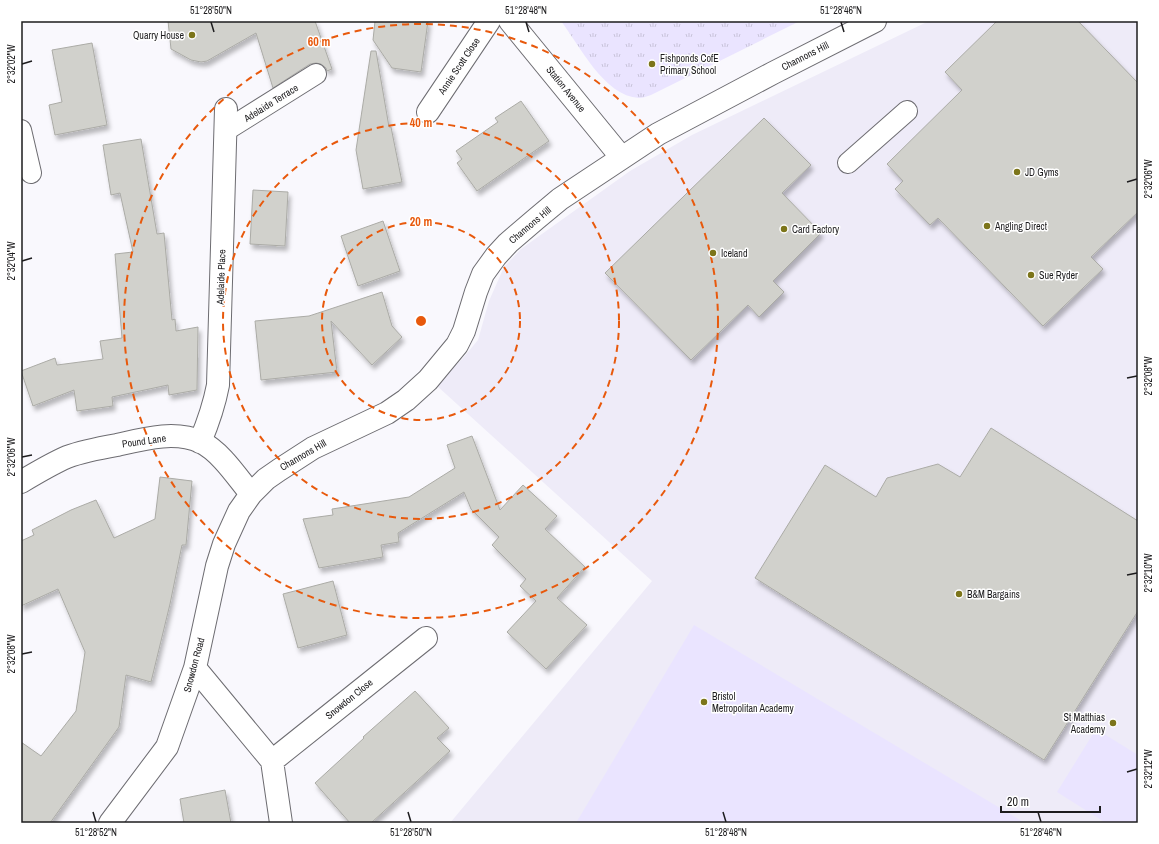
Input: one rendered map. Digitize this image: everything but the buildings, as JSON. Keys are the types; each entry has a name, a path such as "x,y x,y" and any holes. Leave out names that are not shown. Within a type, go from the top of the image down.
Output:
{"street":[{"name":"Annie Scott Close","path":"428,112 489,21"},
{"name":"Station Avenue","path":"510,21 622,158"},
{"name":"Channons Hill","path":"251,494 266,479 278,470 313,448 387,413 406,400 428,380 457,345 464,331 483,274 496,256 522,231 554,204 658,134 773,72 875,21"},
{"name":"Adelaide Place","path":"200,442 210,418 218,385 226,109"},
{"name":"Pound Lane","path":"21,482 67,457 84,451 153,437 186,438 200,442 212,449 251,494"},
{"name":"Snowdon Road","path":"110,823 167,748 195,668 217,566 224,544 239,512 251,494"},
{"name":"Snowdon Close","path":"272,761 426,638"},
{"path":"195,668 272,761 281,823"}],"lane":[{"name":"Adelaide Terrace","path":"225,131 316,74"},
{"path":"848,164 907,111"},
{"path":"21,130 32,173"}],"shaded area":[{"path":"929,21 1138,21 1138,823 450,823 652,581 436,385 463,358 478,340 489,301 504,267 521,249 630,171 692,135"}],"green space":[{"name":"Fishponds CofE Primary School","path":"561,21 800,21 651,95 639,98 626,95 615,89 604,79 585,56"},
{"path":"694,625 1025,823 576,823"},
{"path":"1096,729 1138,755 1138,823 1106,823 1057,792"}],"place":[{"name":"Quarry House","path":"192,35"},
{"name":"Fishponds CofE Primary School","path":"652,64"},
{"name":"JD Gyms","path":"1017,172"},
{"name":"Angling Direct","path":"987,226"},
{"name":"Card Factory","path":"784,229"},
{"name":"Iceland","path":"713,253"},
{"name":"Sue Ryder","path":"1031,275"},
{"name":"B&M Bargains","path":"959,594"},
{"name":"Bristol Metropolitan Academy","path":"704,702"},
{"name":"St Matthias Academy","path":"1113,723"}]}
